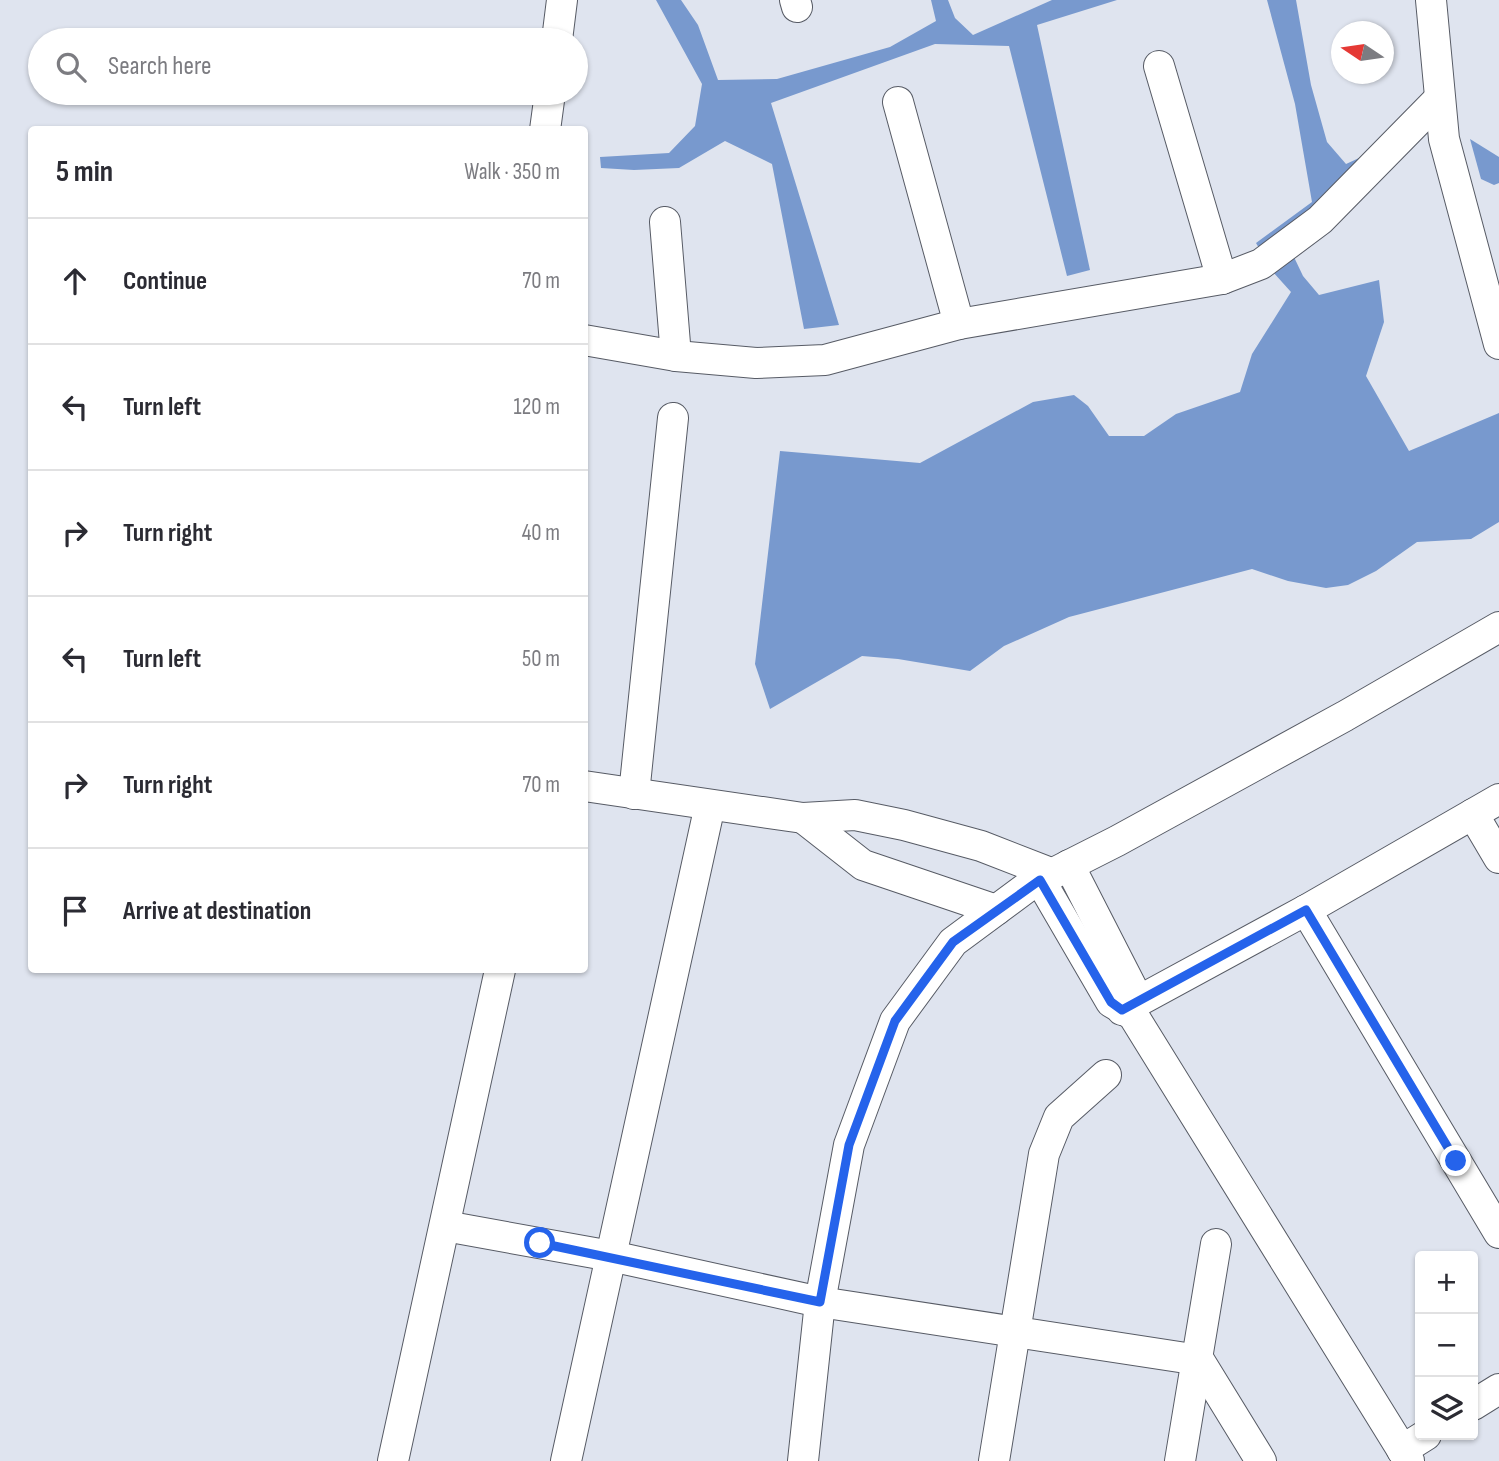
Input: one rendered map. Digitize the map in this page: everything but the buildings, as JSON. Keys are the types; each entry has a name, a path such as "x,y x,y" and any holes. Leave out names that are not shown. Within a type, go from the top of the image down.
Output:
{"street":[{"path":"558,28 562,0"},
{"path":"1431,0 1444,139 1499,344"},
{"path":"1159,66 1222,279"},
{"path":"588,341 676,356 756,363 825,360 959,324 1222,279 1261,264 1320,220 1439,99"},
{"path":"898,102 959,324"},
{"path":"546,126 548,105"},
{"path":"665,222 676,356"},
{"path":"635,794 673,418"},
{"path":"803,1461 820,1302 849,1145 895,1021 953,942 996,910 1054,873 1345,716 1499,627"},
{"path":"588,787 803,818 855,815 981,846 1054,873 1114,952 1133,990 1130,1009"},
{"path":"1130,1009 1499,799"},
{"path":"566,1461 710,804"},
{"path":"1473,814 1499,858"},
{"path":"803,818 863,865 996,910"},
{"path":"1054,873 1088,966 1111,1002 1130,1009 1412,1448"},
{"path":"1306,910 1499,1233"},
{"path":"1088,966 1114,952"},
{"path":"393,1461 499,973"},
{"path":"994,1461 1044,1154 1059,1117 1105,1075"},
{"path":"444,1226 611,1256 820,1302 1014,1334 1199,1360"},
{"path":"1180,1461 1199,1360 1216,1244"},
{"path":"1199,1360 1261,1461"},
{"path":"1478,1402 1499,1389"}],"water":[{"path":"656,0 681,0 698,25 718,80 777,79 890,47 936,21 931,0 948,0 955,18 973,35 1052,0 1117,0 1037,25 1090,270 1067,276 1009,46 935,44 771,103 839,325 804,329 772,164 725,141 679,168 601,168 600,157 669,153 695,126 702,84"},
{"path":"1267,0 1296,0 1311,85 1327,142 1346,164 1394,142 1293,255 1303,276 1319,295 1379,280 1384,322 1366,376 1409,451 1499,413 1499,522 1471,539 1417,542 1376,571 1348,585 1326,588 1288,581 1252,569 1069,617 1004,646 970,671 862,656 770,709 755,664 780,451 920,463 1033,402 1074,395 1088,406 1109,436 1144,436 1176,414 1240,392 1252,354 1291,292 1273,272 1256,243 1312,202 1295,104"},
{"path":"1470,139 1499,157 1499,183 1494,185 1481,179"}],"route":[{"path":"540,1243 820,1302 849,1145 895,1021 953,942 1040,880 1088,966 1111,1002 1122,1010 1306,910 1456,1161"}]}
